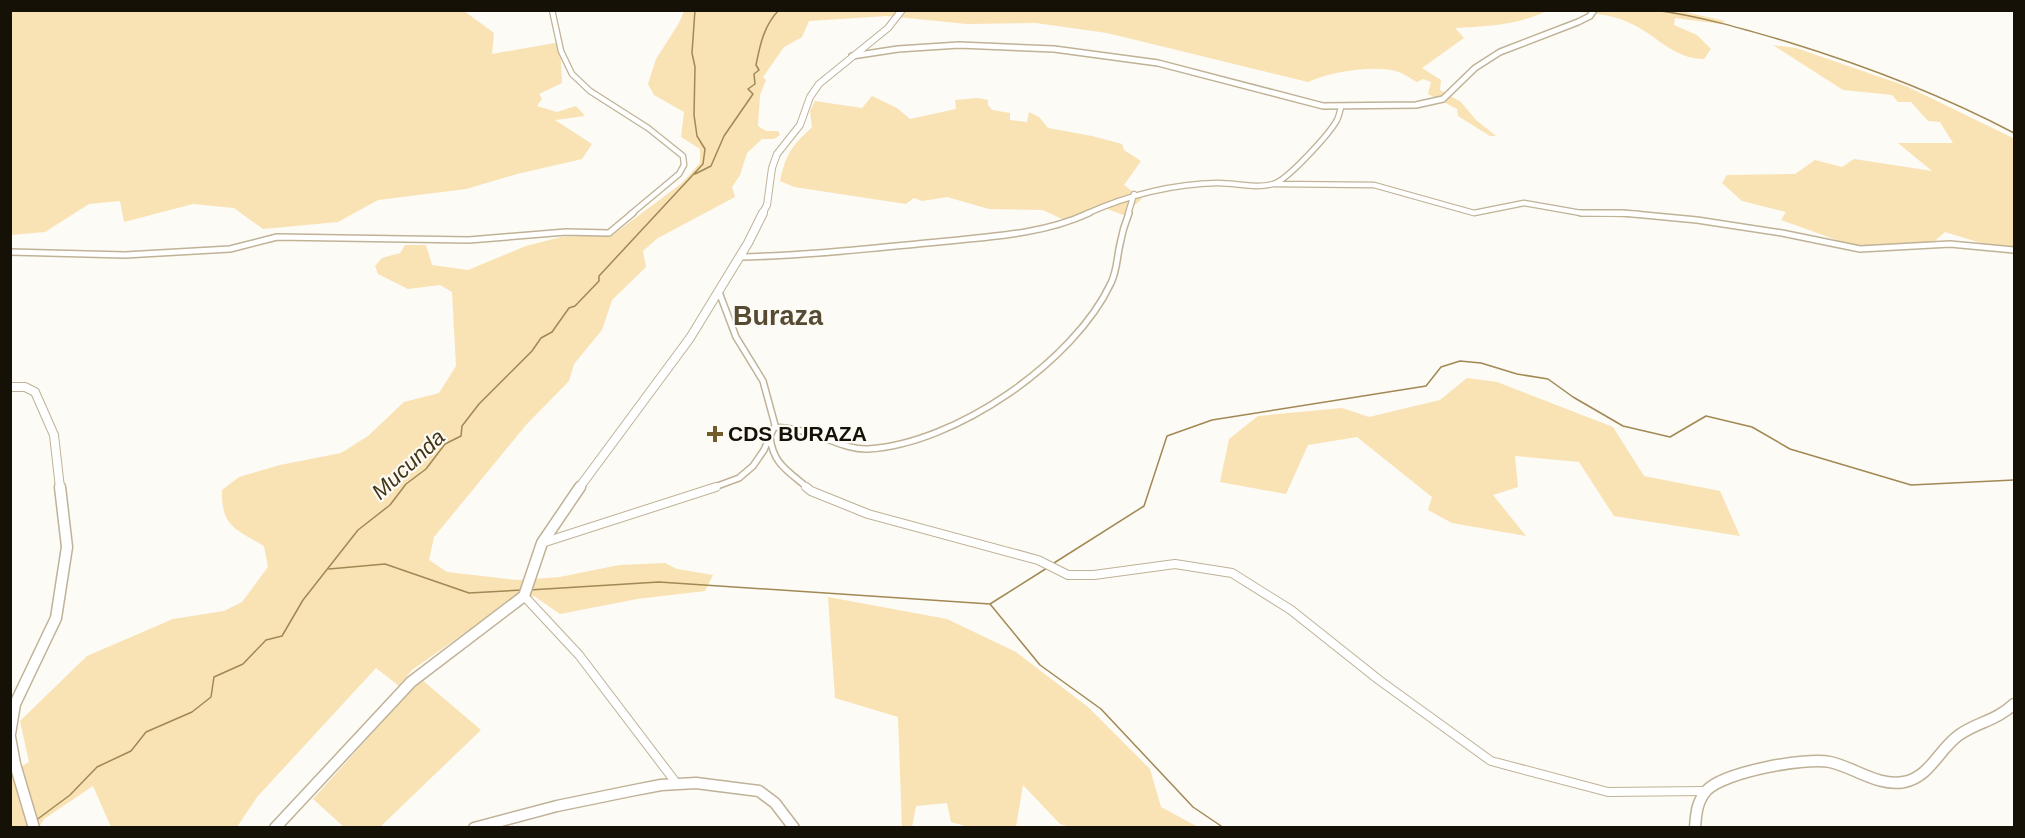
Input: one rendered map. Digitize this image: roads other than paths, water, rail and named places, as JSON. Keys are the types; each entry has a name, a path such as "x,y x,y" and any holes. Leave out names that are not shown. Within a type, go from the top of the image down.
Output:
{"main road":[{"path":"275,828 411,682 524,596 542,543 603,452 690,338 739,258 767,205 772,168 777,154 800,125 803,111 816,88 888,28 902,10"},
{"path":"10,387 25,387 35,392 51,425 67,540 66,564 56,618 11,716 10,736 15,764 32,822"},
{"path":"1695,828 1698,807 1704,791 1721,780 1738,774 1820,761 1834,763 1894,783 1906,781 1916,778 1932,764 1956,737 1994,719 2014,704"},
{"path":"474,828 557,806 661,785 677,784 737,787 759,791 775,803 794,828"}],"street":[{"path":"10,252 125,255 230,249 277,237 470,240 566,232 609,233 679,174 684,165 683,156 643,125 608,104 573,75 561,53 552,10"},
{"path":"851,57 898,49 959,45 1054,49 1158,63 1323,106 1416,105 1438,101 1450,94 1475,68 1496,55 1578,22 1590,16 1594,10"},
{"path":"1275,184 1284,179 1306,157 1336,120 1341,107"},
{"path":"739,258 791,256 1041,230 1068,223 1134,194 1213,183 1374,185 1474,213 1524,203 1581,213 1623,213 1697,220 1782,233 1860,249 1950,244 2014,250"},
{"path":"775,427 804,431 865,449 913,441 965,420 998,400 1024,382 1068,344 1096,312 1111,286 1117,268 1120,240 1134,194"},
{"path":"542,543 738,480 752,469 775,427 763,381 736,337 719,292"},
{"path":"770,437 772,453 783,467 811,491 868,514 1038,560 1068,575 1094,575 1175,564 1232,573 1291,610 1379,680 1491,761 1608,792 1704,791"},
{"path":"524,596 579,656 677,784"}],"waterway":[{"name":"Mucunda","path":"35,821 70,795 97,767 131,751 146,732 192,712 211,697 214,677 243,664 266,640 282,636 303,600 358,530 390,505 406,484 426,469 445,444 461,436 462,426 479,404 532,351 541,338 552,332 569,308 575,306 599,281 599,276 703,164 705,149 697,136 694,115 695,67 692,53 695,10"},
{"path":"695,174 711,166 724,136 753,94 748,89 755,84 754,74 759,70 756,65 761,43 766,29 779,10"},
{"path":"1434,10 1488,10"},
{"path":"1596,11 1607,10"},
{"path":"1654,10 1738,28 1846,61 1903,82 2014,133"},
{"path":"1054,563 1144,506 1167,436 1212,420 1426,386 1441,367 1460,361 1481,363 1517,374 1548,379 1573,397 1623,426 1670,437 1706,416 1752,427 1790,449 1911,485 2014,480"},
{"path":"329,569 385,564 469,593 522,590"},
{"path":"990,604 1047,568"},
{"path":"529,590 659,582 990,604"},
{"path":"990,604 1040,665 1101,709 1193,807 1224,828"},
{"name":"Mucunda","path":"24,828 29,825"}],"place":[{"name":"CDS BURAZA","path":"715,434"}],"district":[{"name":"Buraza","path":"778,316"}]}
